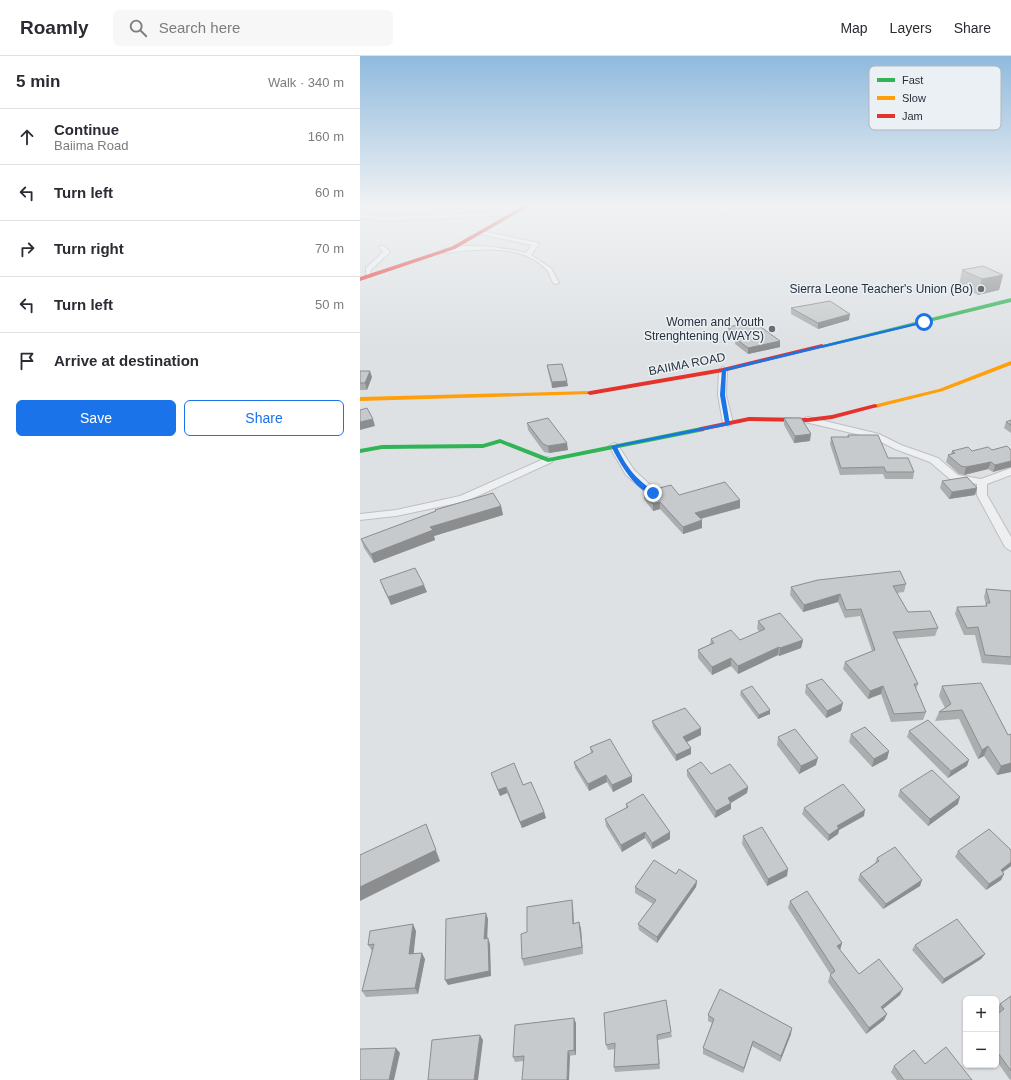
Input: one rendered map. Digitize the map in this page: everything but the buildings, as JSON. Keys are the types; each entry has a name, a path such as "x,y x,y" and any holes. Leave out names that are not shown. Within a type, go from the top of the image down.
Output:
{"street":[{"path":"364,278 368,269 387,252"},
{"path":"364,278 443,252"},
{"path":"517,252 528,254 550,270 556,283"},
{"name":"BAIIMA ROAD","path":"360,398 591,393 723,370 1011,300"},
{"path":"360,517 396,512 463,499 548,460 749,419 808,420 832,417 941,390 1011,363"},
{"path":"723,370 722,395 728,424"},
{"path":"808,420 876,436 898,447 934,460 955,478 982,482 1011,471"},
{"path":"360,451 382,447 482,446 500,441 548,460"},
{"path":"614,446 623,466 637,482 653,493"},
{"path":"982,482 982,495 1011,547"}],"traffic: fast":[{"path":"822,346 1011,300"},
{"path":"360,451 382,447 483,446 500,441 548,460 701,429"}],"traffic: slow":[{"path":"875,406 941,390 1011,363"},
{"path":"360,399 590,393"}],"traffic: jam":[{"path":"360,279 442,252"},
{"path":"590,393 723,370 822,346"},
{"path":"701,429 749,419 808,420 832,417 875,406"}],"place":[{"name":"Sierra Leone Teacher's Union (Bo)","path":"981,289"},
{"name":"Women and Youth Strenghtening (WAYS)","path":"772,329"}],"route":[{"path":"653,493 637,482 623,466 614,446 728,424 722,395 723,370 924,322"}]}
